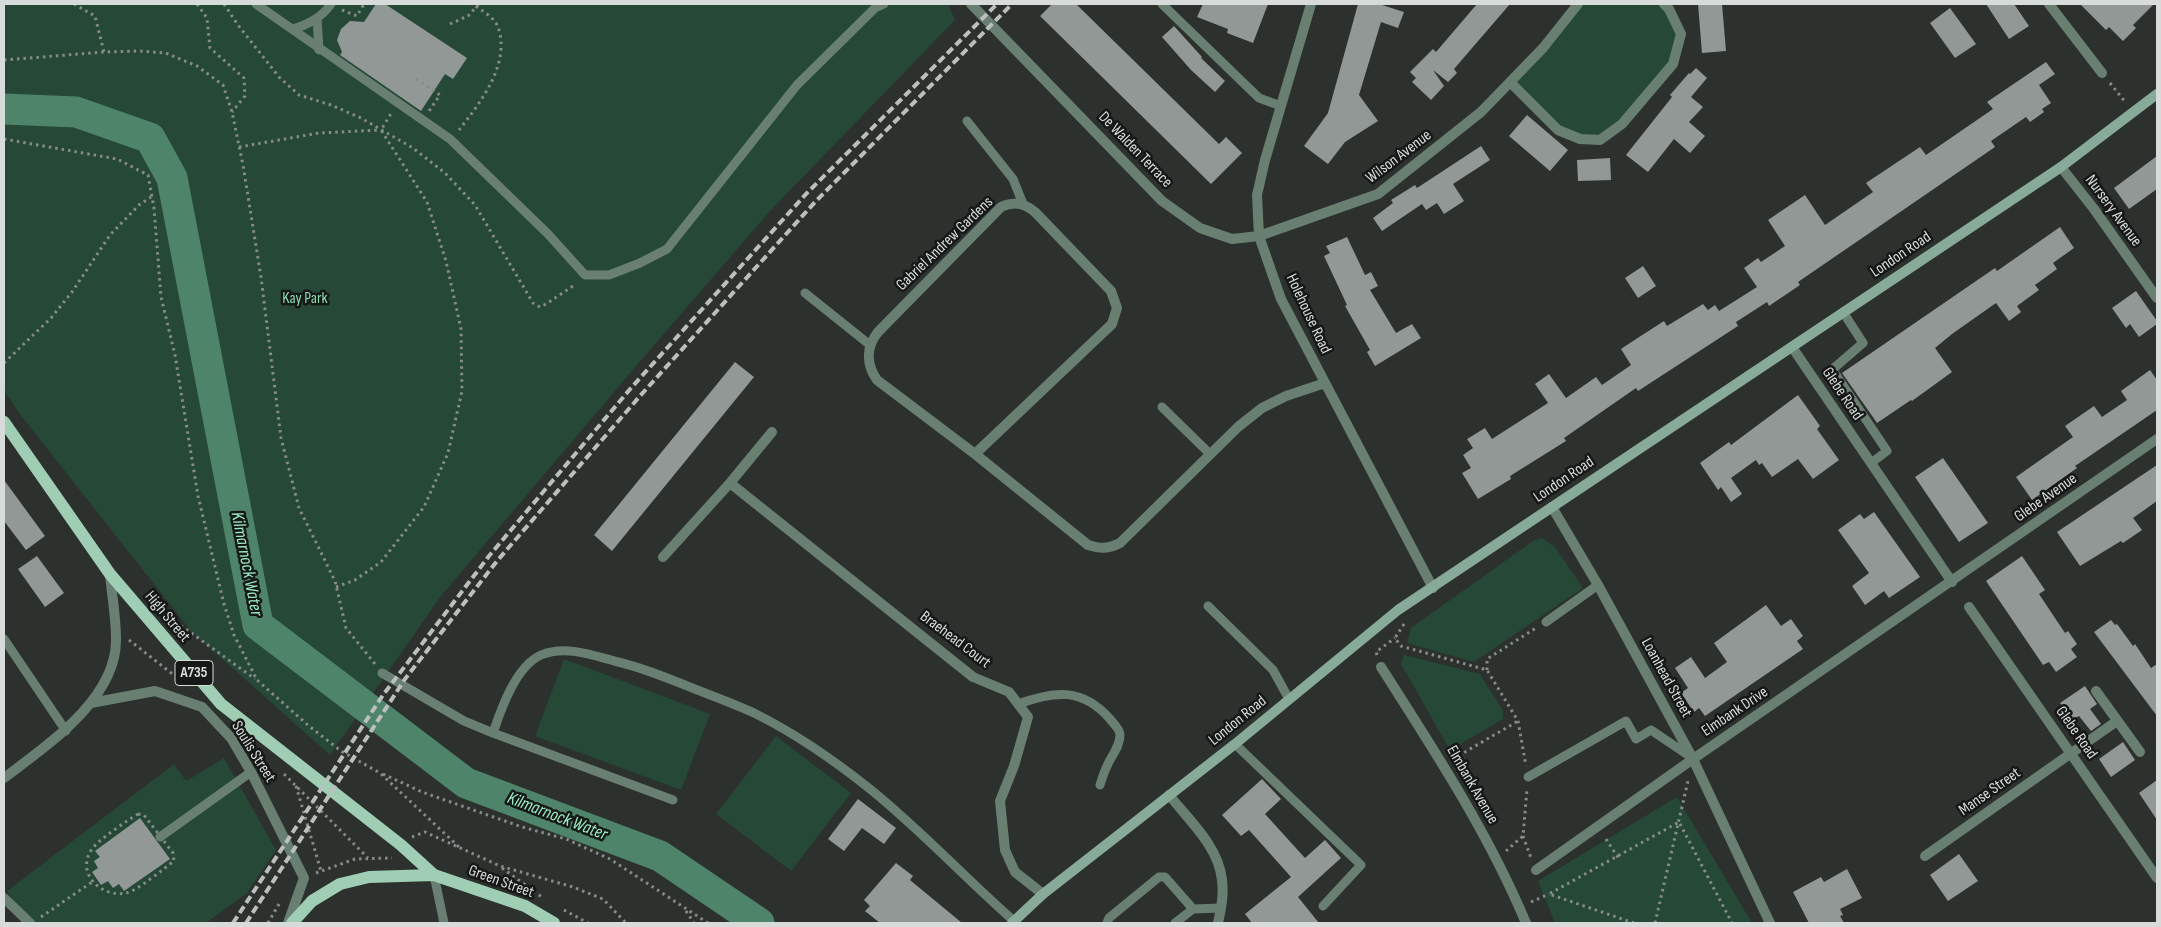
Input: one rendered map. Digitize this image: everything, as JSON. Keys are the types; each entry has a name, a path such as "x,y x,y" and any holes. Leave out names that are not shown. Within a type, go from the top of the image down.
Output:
{"main road":[{"name":"London Road","path":"1013,922 1043,894 1235,744 1398,610 1433,588 1470,560 2061,167 2157,94"},
{"name":"High Street","path":"4,422 110,574 221,704 401,845 434,875"},
{"name":"A735","path":"292,923 312,901 340,884 369,876 434,875"},
{"name":"Green Street","path":"434,875 525,906 554,923"}],"street":[{"name":"De Walden Terrace","path":"971,4 1162,201 1200,228 1232,239 1259,236"},
{"name":"Holehouse Road","path":"1311,4 1265,160 1257,195 1259,236 1281,300 1433,588"},
{"name":"Wilson Avenue","path":"1259,236 1378,194 1481,112 1543,48 1578,4"},
{"path":"1510,82 1558,130 1580,139 1600,140 1622,124 1673,64 1681,34 1669,9 1664,4"},
{"path":"2049,4 2102,73"},
{"name":"Nursery Avenue","path":"2061,167 2094,208 2157,298"},
{"name":"Gabriel Andrew Gardens","path":"870,345 878,332 1000,207 1008,204 1024,204"},
{"path":"975,454 1112,324 1117,308 1111,291 1035,212 1024,204"},
{"path":"870,345 869,361 877,380 975,454 1088,545 1099,549 1109,548 1120,543 1238,427 1262,408 1286,396 1325,383"},
{"name":"Glebe Road","path":"1792,347 1952,582"},
{"path":"663,557 730,483 772,432"},
{"name":"Glebe Avenue","path":"1952,582 2157,438"},
{"name":"Braehead Court","path":"730,483 973,677 1010,692 1028,717 1014,766 1000,801 1004,850 1015,872 1043,894"},
{"name":"Loanhead Street","path":"1552,507 1598,585 1694,759 1770,923"},
{"path":"4,778 66,731 90,703 109,672 116,642 110,574"},
{"name":"Elmbank Drive","path":"1536,870 1952,582"},
{"name":"Glebe Road","path":"1969,607 2157,878"},
{"name":"Elmbank Avenue","path":"1381,667 1444,764 1497,860 1526,923"},
{"name":"Soulis Street","path":"90,703 156,691 202,707 230,738 251,772 304,878 288,923"},
{"path":"2096,691 2140,752"},
{"name":"Manse Street","path":"1925,856 2117,721"},
{"path":"1169,795 1218,859 1222,880 1221,908 1218,923"},
{"path":"4,898 34,921"}],"lane":[{"path":"256,4 450,140 548,234 585,275 609,275 640,263 667,249 797,84 875,8 884,4"},
{"path":"293,29 310,23 330,4"},
{"path":"1162,4 1259,98 1281,106"},
{"path":"317,18 320,50"},
{"path":"967,121 1013,179 1024,204"},
{"path":"805,293 870,345"},
{"path":"1843,312 1863,343 1838,363 1834,368 1834,372 1887,451 1871,463"},
{"path":"1162,407 1210,454"},
{"path":"1546,622 1598,585"},
{"path":"1208,606 1273,670 1289,699"},
{"path":"4,639 66,731"},
{"path":"492,733 502,706 513,686 526,667 541,655 569,650 643,669 756,714 815,748 870,789 920,832 1013,922"},
{"path":"382,673 464,721 673,800"},
{"path":"1018,704 1043,695 1064,694 1079,696 1102,711 1120,731 1120,736 1117,749 1107,765 1100,785"},
{"path":"1528,776 1626,721 1636,739 1651,730 1694,759"},
{"path":"1235,744 1361,865 1323,906"},
{"path":"160,837 251,772"},
{"path":"434,875 444,923"},
{"path":"1107,923 1108,918 1159,878 1165,877 1193,909"},
{"path":"1175,923 1193,909 1221,908"}],"path":[{"path":"74,4 95,16 104,52"},
{"path":"197,4 207,18 210,48 244,78 245,96 232,112"},
{"path":"224,4 238,26 279,77 299,95 332,105 361,118 413,148 445,173 475,205 533,303 540,306 546,304 582,280 585,275"},
{"path":"330,4 356,16 364,4"},
{"path":"450,140 476,108 490,86 498,64 500,46 498,26 478,6 472,4"},
{"path":"450,24 468,16 478,6"},
{"path":"4,60 140,51 166,54 197,66 223,85 232,112 239,147 260,277 281,438 299,508 336,587 346,628 382,673"},
{"path":"2102,73 2134,113"},
{"path":"416,79 440,95 423,120"},
{"path":"381,130 394,109"},
{"path":"239,147 319,133 381,130"},
{"path":"336,587 355,580 381,562 424,507 448,453 462,390 461,329 446,261 427,202 381,130"},
{"path":"4,139 117,159 148,176 152,196 161,297 175,355 198,496 224,604 234,635 257,680"},
{"path":"4,363 51,318 72,292 110,236 139,205 152,196"},
{"path":"1376,652 1399,634 1405,621 1398,610"},
{"path":"164,613 257,680 309,726 341,751 380,773 422,792 566,839 610,860 686,911 708,923"},
{"path":"1536,870 1523,836 1528,776 1518,721 1487,670 1487,659 1546,622"},
{"path":"1395,638 1401,646 1487,670"},
{"path":"1444,764 1518,721"},
{"path":"1656,923 1694,759"},
{"path":"380,773 459,847"},
{"path":"296,785 321,871"},
{"path":"138,814 144,815 173,853 174,861 128,893 113,894 101,890 92,882 87,872 87,861 92,848 138,814"},
{"path":"1519,907 1549,894 1679,822"},
{"path":"1679,822 1732,923"},
{"path":"401,845 416,835 425,832 500,866 573,887 603,899 626,923"},
{"path":"1497,860 1523,836"},
{"path":"1606,839 1618,857"},
{"path":"500,866 545,899"},
{"path":"34,921 92,882"},
{"path":"1549,894 1634,923"},
{"path":"559,908 588,923"},
{"path":"686,911 694,923"}],"green space":[{"name":"Kay Park","path":"4,4 948,4 955,20 770,211 637,365 441,596 330,755 191,631 19,413 4,390"},
{"path":"1578,4 1664,4 1681,34 1673,64 1622,124 1600,140 1558,130 1510,82"},
{"path":"1542,538 1555,547 1583,588 1474,662 1407,643 1411,628 1533,541"},
{"path":"1404,655 1480,674 1503,711 1503,719 1450,750 1401,664"},
{"path":"564,659 710,714 681,790 535,736"},
{"path":"776,736 851,793 791,871 716,814"},
{"path":"224,758 276,850 247,893 206,923 30,923 7,891 174,764 186,781"},
{"path":"1677,797 1752,923 1555,923 1538,881"}],"building":[{"path":"376,4 385,4 467,58 453,79 445,74 421,111 340,55 342,52 337,40 341,29 350,21 364,22"},
{"path":"1052,4 1076,4 1219,144 1226,137 1242,153 1211,184 1040,16"},
{"path":"1203,4 1268,4 1253,43 1227,33 1228,29 1197,17"},
{"path":"1358,4 1379,4 1404,12 1398,28 1381,22 1359,95 1378,121 1345,142 1328,164 1304,146 1328,113"},
{"path":"1477,4 1510,4 1454,69 1457,73 1448,82 1433,70 1444,86 1431,100 1412,82 1416,78 1410,72 1433,49 1436,52"},
{"path":"1698,4 1722,4 1726,51 1702,53"},
{"path":"1986,4 2014,4 2029,26 2009,39"},
{"path":"2080,4 2154,4 2133,25 2136,28 2123,41 2109,27 2106,30"},
{"path":"1950,8 1976,44 1955,58 1930,23"},
{"path":"1174,26 1201,58 1225,81 1215,92 1191,70 1162,37"},
{"path":"2046,62 2055,74 2039,85 2051,103 2042,109 2044,112 2030,122 2026,117 1991,141 1995,147 1798,282 1800,285 1769,306 1767,302 1736,322 1738,326 1638,391 1636,388 1564,438 1566,441 1510,476 1511,479 1478,499 1462,473 1471,468 1463,455 1473,448 1467,439 1485,428 1492,439 1548,403 1535,384 1549,374 1566,398 1596,377 1602,385 1631,365 1621,349 1664,321 1667,326 1703,304 1708,310 1715,305 1719,311 1757,287 1744,268 1758,258 1761,262 1785,246 1768,220 1805,195 1825,225 1873,192 1866,183 1920,147 1926,155 1993,109 1987,102"},
{"path":"1696,68 1707,78 1691,97 1703,107 1689,122 1705,136 1690,153 1674,139 1648,172 1626,155 1672,97 1670,95 1689,73"},
{"path":"1527,115 1568,150 1550,171 1509,136"},
{"path":"1481,146 1490,160 1453,184 1464,201 1444,214 1437,203 1426,210 1422,204 1382,231 1373,218 1393,203 1391,200 1415,185 1417,188"},
{"path":"2157,156 2157,189 2129,209 2114,188"},
{"path":"1610,158 1611,180 1578,181 1577,160"},
{"path":"2060,227 2074,248 2053,263 2057,269 2035,285 2039,290 2017,306 2021,312 2009,321 1996,303 1952,334 1935,348 1952,372 1877,423 1842,373 1995,268 1997,271"},
{"path":"1347,237 1365,275 1371,272 1378,286 1370,290 1396,333 1412,324 1421,338 1375,366 1367,352 1370,350 1345,306 1347,305 1324,256 1330,253 1326,246"},
{"path":"1643,266 1656,286 1638,298 1625,278"},
{"path":"2136,291 2157,321 2157,324 2139,337 2130,324 2126,328 2112,308"},
{"path":"735,362 754,377 612,551 594,535"},
{"path":"2150,370 2157,380 2157,410 2075,466 2077,468 2032,500 2016,477 2073,437 2065,426 2094,406 2102,417 2127,400 2121,391"},
{"path":"1798,395 1820,426 1817,429 1839,460 1813,479 1798,459 1772,477 1762,463 1759,465 1756,460 1731,478 1742,494 1731,502 1721,487 1718,490 1700,463 1729,442 1731,445"},
{"path":"1943,458 1988,523 1959,542 1915,477"},
{"path":"2157,465 2157,501 2133,518 2142,530 2123,543 2121,541 2080,566 2057,532"},
{"path":"4,480 45,536 26,550 4,521"},
{"path":"1874,512 1920,577 1889,598 1884,591 1865,605 1852,586 1869,573 1838,530 1860,514 1864,519"},
{"path":"37,556 64,593 45,607 18,569"},
{"path":"2022,556 2045,590 2039,594 2065,633 2068,631 2077,644 2071,649 2077,657 2056,672 2049,662 2043,665 1986,581"},
{"path":"1766,605 1781,626 1791,619 1803,636 1797,641 1803,649 1705,716 1699,708 1694,712 1681,693 1688,688 1675,668 1691,657 1705,678 1727,662 1714,643"},
{"path":"2111,620 2115,625 2117,624 2133,646 2135,644 2151,668 2157,664 2157,716 2094,632"},
{"path":"2085,686 2097,704 2090,709 2101,724 2091,731 2079,716 2072,720 2060,703"},
{"path":"2123,742 2135,760 2111,777 2099,759"},
{"path":"1262,779 1281,799 1265,814 1305,858 1325,840 1341,858 1298,897 1319,923 1252,923 1245,914 1291,877 1249,830 1241,836 1222,815"},
{"path":"2157,780 2157,820 2139,793"},
{"path":"858,799 896,828 884,844 862,828 844,851 828,839"},
{"path":"140,818 170,859 124,891 119,884 113,888 108,881 101,885 92,872 98,868 94,861 100,857 95,851"},
{"path":"1959,854 1978,881 1948,901 1930,875"},
{"path":"896,863 913,876 910,880 962,923 880,923 865,911 870,906 864,900"},
{"path":"1847,869 1862,898 1840,909 1843,915 1840,916 1844,923 1809,923 1793,892 1821,877 1824,882"}],"waterway":[{"name":"Kilmarnock Water","path":"4,109 76,112 150,138 172,178 258,625 466,783 660,856 759,923"}],"railway":[{"path":"233,923 383,695 489,556 631,388 806,194 997,4"},
{"path":"246,923 405,679 497,561 640,396 815,202 1012,4"}]}
